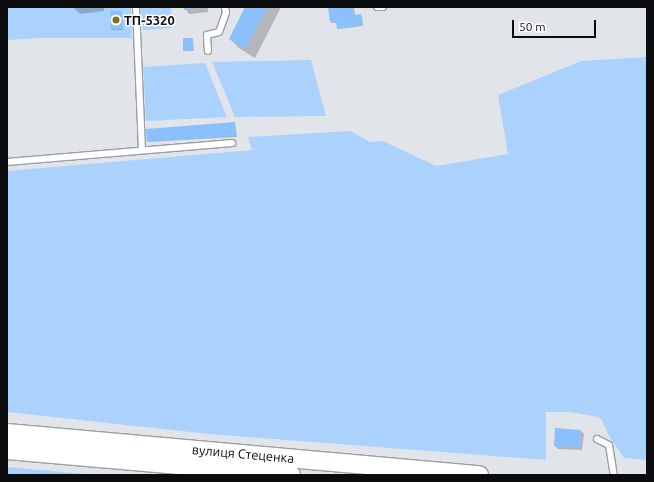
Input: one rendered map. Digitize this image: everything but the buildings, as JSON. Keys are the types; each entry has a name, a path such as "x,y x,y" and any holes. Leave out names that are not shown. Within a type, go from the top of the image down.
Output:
{"main road":[{"name":"вулиця Стеценка","path":"7,433 479,475"},
{"name":"вулиця Стеценка","path":"7,450 291,475"}],"lane":[{"path":"136,7 142,150"},
{"path":"377,7 383,7"},
{"path":"208,51 207,35 219,32 227,9"},
{"path":"7,162 232,143"},
{"path":"597,439 609,445 614,475"}],"shaded area":[{"path":"7,7 131,7 132,38 41,38 7,40"},
{"path":"141,7 171,7 172,28 143,30"},
{"path":"647,57 647,460 624,458 609,436 602,420 598,417 570,412 546,412 546,460 209,434 7,412 7,171 252,150 248,137 351,131 370,142 383,141 436,166 508,154 498,95 581,61"},
{"path":"311,60 326,116 235,117 212,62"},
{"path":"205,63 227,117 146,121 143,67"},
{"path":"7,467 95,475 7,475"}],"place":[{"name":"ТП-5320","path":"116,20"}]}
